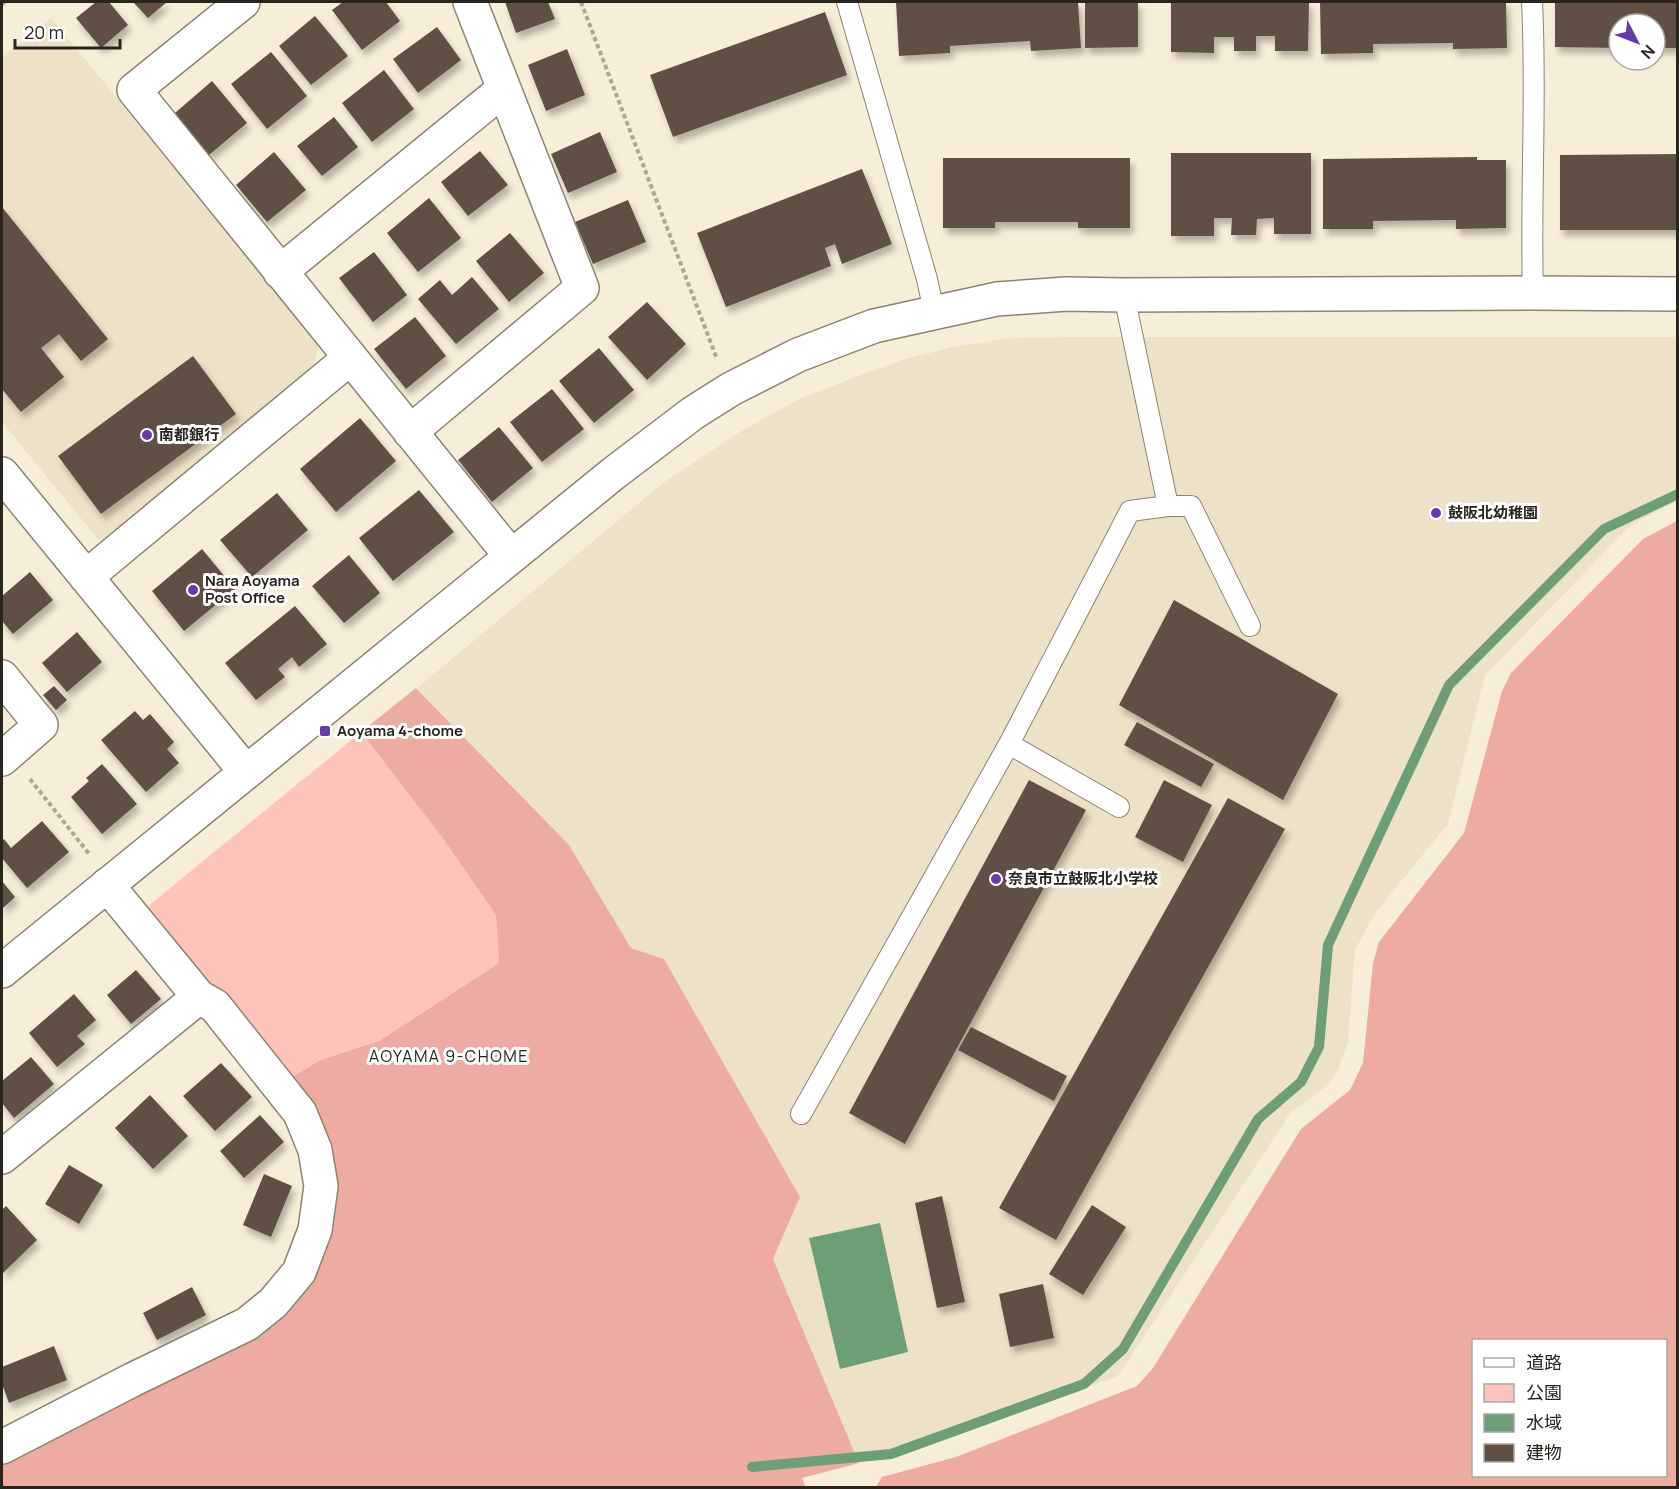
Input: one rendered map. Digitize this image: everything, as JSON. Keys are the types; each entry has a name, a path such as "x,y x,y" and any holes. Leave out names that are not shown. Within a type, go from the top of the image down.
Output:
{"street":[{"path":"243,2 134,90 511,556"},
{"path":"410,432 582,288 470,2"},
{"path":"280,272 504,88"},
{"path":"2,971 614,473 693,413 731,389 798,355 874,326 934,312 997,299 1066,294 1677,294"},
{"path":"86,577 350,358"},
{"path":"2,474 246,771"},
{"path":"2,676 41,725 5,756"},
{"path":"2,1447 247,1324 273,1303 299,1272 315,1230 321,1186 315,1150 300,1113 215,1006 199,997 107,885"},
{"path":"2,1157 199,997"}],"lane":[{"path":"847,2 927,279 934,312"},
{"path":"1532,2 1533,293"},
{"path":"1124,295 1168,506"},
{"path":"801,1114 1009,744 1130,511 1168,506 1191,506 1250,627"},
{"path":"1009,744 1119,807"}],"path":[{"path":"581,2 716,356 731,389"},
{"path":"5,756 90,854 107,885"}],"shaded area":[{"path":"51,18 319,344 312,372 101,543 2,422 2,57"},
{"name":"奈良市立鼓阪北小学校","path":"1677,337 1677,501 1631,525 1485,675 1448,824 1375,913 1355,950 1348,1042 1338,1070 1327,1086 1291,1112 1118,1376 918,1448 859,1463 773,1259 800,1197 664,959 631,948 569,845 417,688 663,483 743,430 799,399 905,359 958,346 1013,338"},
{"path":"1677,521 1677,1487 876,1487 882,1477 956,1457 1137,1386 1153,1368 1301,1129 1350,1090 1363,1063 1373,963 1379,942 1464,833 1502,691 1511,673 1643,539"},
{"path":"416,688 569,845 631,948 664,959 800,1197 773,1259 859,1463 802,1478 806,1488 2,1488 2,1463 247,1338 328,1230 288,1080 320,1060 379,1041 499,963 496,915 444,840 361,732"}],"green space":[{"path":"361,732 444,840 496,915 499,963 379,1041 320,1060 288,1080 147,907"}],"water":[{"path":"880,1223 908,1352 840,1369 809,1238"}],"building":[{"path":"96,2 109,2 128,25 101,48 76,18"},
{"path":"133,2 167,2 148,18"},
{"path":"343,2 386,2 400,21 362,50 332,10"},
{"path":"505,2 548,2 555,19 516,33"},
{"path":"896,2 1078,2 1081,48 1031,51 1030,41 950,46 950,53 899,56"},
{"path":"1085,2 1138,2 1138,47 1085,48"},
{"path":"1171,2 1309,2 1308,51 1275,51 1275,36 1256,36 1256,51 1234,51 1234,37 1214,37 1214,53 1171,52"},
{"path":"1320,2 1506,2 1507,48 1453,49 1453,43 1373,44 1373,53 1321,54"},
{"path":"1555,2 1678,2 1678,48 1667,48 1667,12 1607,12 1607,48 1555,47"},
{"path":"825,12 847,75 673,137 650,75"},
{"path":"315,16 348,56 311,85 279,46"},
{"path":"437,27 461,60 418,93 393,59"},
{"path":"567,49 585,95 546,111 528,65"},
{"path":"271,52 307,96 267,129 231,84"},
{"path":"384,70 414,109 372,142 342,103"},
{"path":"212,81 247,123 209,155 175,113"},
{"path":"334,117 358,147 322,176 297,146"},
{"path":"600,132 617,172 568,193 551,154"},
{"path":"480,151 508,185 468,216 441,182"},
{"path":"274,152 306,190 267,222 236,185"},
{"path":"1171,153 1311,153 1311,234 1274,234 1274,218 1257,219 1256,235 1231,235 1232,218 1214,218 1214,236 1171,236"},
{"path":"1678,154 1678,230 1560,230 1560,155"},
{"path":"1477,157 1477,160 1506,160 1506,228 1456,229 1456,220 1373,221 1373,229 1323,229 1323,159"},
{"path":"943,158 1130,158 1130,228 1078,228 1078,222 995,222 995,228 943,228"},
{"path":"862,169 892,244 842,264 835,244 825,248 831,266 726,307 697,233"},
{"path":"429,198 461,238 418,272 387,233"},
{"path":"628,200 646,242 593,264 575,222"},
{"path":"2,207 108,339 81,361 59,334 41,348 64,377 21,412 2,389"},
{"path":"510,233 544,273 509,302 476,261"},
{"path":"374,252 407,295 373,322 339,278"},
{"path":"472,277 499,309 456,344 418,299 440,280 452,295"},
{"path":"647,302 686,344 647,380 608,337"},
{"path":"415,317 446,356 406,389 374,349"},
{"path":"599,348 634,390 594,423 559,381"},
{"name":"南都銀行","path":"193,356 236,414 101,514 58,456"},
{"path":"552,389 584,429 542,462 510,422"},
{"path":"360,418 396,461 336,512 300,469"},
{"path":"499,427 533,468 492,502 458,460"},
{"path":"419,490 454,532 393,581 359,538"},
{"path":"277,493 308,530 252,577 220,540"},
{"path":"202,549 235,589 184,631 152,591"},
{"path":"349,555 380,593 344,623 312,586"},
{"path":"30,572 53,600 13,634 2,621 2,596"},
{"path":"1174,600 1338,694 1283,800 1119,705"},
{"path":"295,606 327,644 299,667 292,657 278,669 285,677 256,700 225,663"},
{"path":"77,632 102,662 67,692 42,663"},
{"path":"54,686 67,700 56,710 43,695"},
{"path":"135,711 143,720 150,714 174,742 167,749 179,763 146,792 101,740"},
{"path":"1137,722 1214,764 1201,787 1124,745"},
{"path":"102,764 137,804 102,834 71,797 89,781 86,778"},
{"path":"1029,780 1086,810 905,1144 849,1113"},
{"path":"1164,780 1212,805 1183,862 1135,837"},
{"path":"1228,798 1285,829 1056,1240 999,1208"},
{"path":"42,821 69,852 27,888 2,858 2,841 4,839 11,848"},
{"path":"2,881 15,897 2,909"},
{"path":"136,970 161,999 131,1024 107,995"},
{"path":"74,994 96,1020 77,1036 85,1044 57,1067 29,1033"},
{"path":"971,1027 1067,1076 1054,1101 958,1050"},
{"path":"31,1057 54,1084 14,1118 2,1103 2,1081"},
{"path":"221,1063 252,1097 215,1131 183,1096"},
{"path":"150,1095 188,1136 153,1169 115,1128"},
{"path":"260,1115 284,1142 244,1178 220,1151"},
{"path":"69,1165 103,1185 79,1224 45,1204"},
{"path":"264,1174 292,1186 271,1237 243,1225"},
{"path":"942,1196 965,1302 937,1308 915,1203"},
{"path":"1092,1205 1126,1227 1083,1295 1049,1274"},
{"path":"6,1206 37,1240 2,1274 2,1210"},
{"path":"1043,1284 1054,1338 1010,1347 999,1294"},
{"path":"192,1287 206,1315 157,1340 143,1313"},
{"path":"54,1346 67,1380 9,1403 2,1384 2,1367"}],"waterway":[{"path":"752,1467 891,1454 1084,1384 1123,1349 1258,1119 1301,1082 1319,1047 1328,945 1449,685 1604,529 1678,494"}],"place":[{"name":"南都銀行","path":"147,435"},
{"name":"鼓阪北幼稚園","path":"1436,513"},
{"name":"Nara Aoyama Post Office","path":"193,590"},
{"name":"Aoyama 4-chome","path":"325,731"},
{"name":"奈良市立鼓阪北小学校","path":"996,879"}],"district":[{"name":"AOYAMA 9-CHOME","path":"449,1056"}]}
